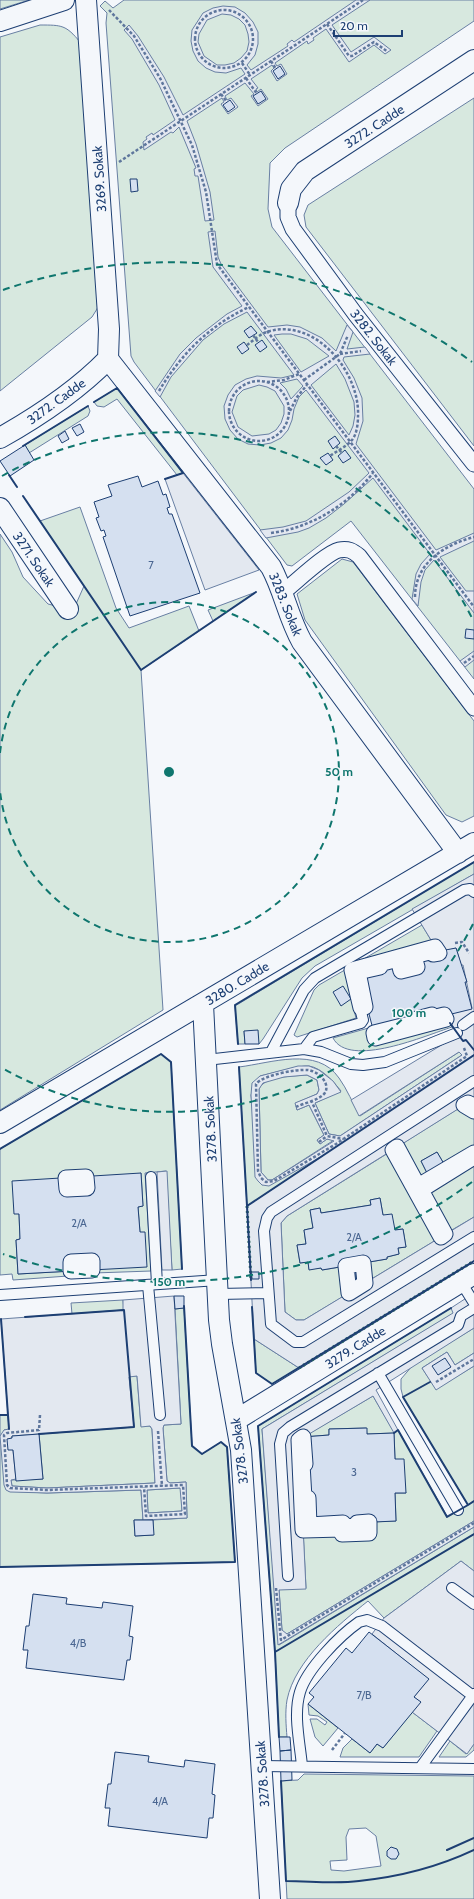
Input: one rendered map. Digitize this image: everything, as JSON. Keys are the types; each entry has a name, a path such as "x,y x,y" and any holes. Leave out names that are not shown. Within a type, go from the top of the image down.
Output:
{"street":[{"path":"0,21 64,0"},
{"name":"3269. Sokak","path":"86,0 109,329 108,358"},
{"name":"3272. Cadde","path":"288,202 291,189 297,179 305,171 474,60"},
{"name":"3282. Sokak","path":"288,202 288,217 293,229 356,315 474,464"},
{"name":"3272. Cadde","path":"0,438 23,425 71,392 92,376 108,358"},
{"name":"3283. Sokak","path":"108,358 271,567 278,580 291,622 302,642 466,848"},
{"name":"3271. Sokak","path":"0,508 68,609"},
{"path":"282,593 334,552 348,549 354,552 359,556 474,708"},
{"name":"3280. Cadde","path":"0,1123 466,848"},
{"path":"435,947 439,953 433,954 433,951 414,956 417,967 401,971 398,959 358,972 365,1007 361,1010 352,970 435,947"},
{"name":"3278. Sokak","path":"203,1004 222,1344 236,1420 241,1458 270,1899"},
{"path":"474,1106 468,1103 464,1105 474,1111"},
{"path":"474,1153 418,1186 397,1147 393,1150 441,1237 445,1234 420,1190 474,1158"},
{"name":"3279. Cadde","path":"236,1420 468,1278"},
{"path":"303,1437 305,1464 302,1464 304,1498 308,1498 309,1525 343,1523 344,1527 357,1526 357,1523 369,1522 369,1533 342,1534 342,1529 303,1530 299,1440 303,1437"}],"lane":[{"path":"271,1052 304,990 315,978 464,890 470,889 474,892"},
{"path":"304,1049 312,1037 361,1023 363,1020 361,1010"},
{"path":"206,1060 304,1049 321,1052 351,1064 374,1064 385,1062 458,1031 474,1017"},
{"path":"474,1081 272,1212 267,1218 264,1231 267,1292 271,1324 295,1342 303,1342 474,1237"},
{"path":"151,1177 153,1284 160,1413"},
{"path":"468,1278 474,1303"},
{"path":"0,1295 153,1284 218,1287 267,1292"},
{"path":"288,1574 281,1438 290,1427 458,1325 461,1316 474,1308"},
{"path":"378,1373 458,1510"},
{"path":"452,1588 474,1604"},
{"path":"302,1766 298,1710 300,1692 320,1660 359,1622 367,1620 382,1626 474,1695 420,1768"},
{"path":"262,1766 474,1769"}],"path":[{"path":"116,164 363,0"},
{"path":"106,7 136,40 160,78 192,146 206,192 215,260 267,332 474,607"},
{"path":"215,11 234,11 243,16 250,24 253,34 253,44 250,54 242,63 235,67 225,69 215,67 200,57 196,48 195,39 198,26 207,16 215,11"},
{"path":"327,24 349,56 352,56 374,42 388,52"},
{"path":"271,61 276,69"},
{"path":"242,63 250,75"},
{"path":"246,78 257,94"},
{"path":"221,94 227,102"},
{"path":"157,394 174,367 199,340 226,318 249,307"},
{"path":"340,354 350,328"},
{"path":"247,345 267,332 280,329 294,330 308,335 321,343 336,357 349,375 359,406 356,432 350,442 330,456"},
{"path":"253,336 258,342"},
{"path":"304,380 340,354 367,350"},
{"path":"265,382 284,380 299,374"},
{"path":"288,419 289,410 287,400 276,386 265,382 258,381 247,383 238,389 232,397 229,407 229,417 233,427 245,437 260,441 269,439 278,434 284,428 288,419 296,397 307,385"},
{"path":"336,446 342,453"},
{"path":"263,533 298,528 317,519 355,492 373,473"},
{"path":"415,603 418,578 426,563 435,555 474,537"},
{"path":"461,666 474,656"},
{"path":"296,1107 324,1095 327,1087 322,1077 315,1072 308,1070 287,1072 259,1080 256,1084 258,1171 261,1178 266,1182 274,1181 343,1139 467,1056 468,1053 458,1031"},
{"path":"311,1100 327,1136"},
{"path":"319,1142 327,1136 343,1139"},
{"path":"436,1382 474,1359"},
{"path":"160,1413 156,1414 162,1486"},
{"path":"40,1414 39,1430 7,1433 4,1435 8,1485 10,1488 47,1490 183,1485 185,1514 146,1516 144,1487"},
{"path":"288,1574 275,1573 280,1640 474,1523"}],"shaded area":[{"path":"0,0 29,0 0,9"},
{"path":"124,0 474,0 474,21 285,148 270,163 268,209 272,227 474,489 474,679 351,521 292,566 287,565 134,362 131,356 106,23 107,13 100,6 105,1 113,8"},
{"path":"356,0 370,0 332,25 351,52 374,37 391,50 385,54 374,45 349,62 326,29 313,38 314,40 308,44 307,41 275,63 277,66 281,64 287,74 277,81 271,71 274,68 272,65 251,79 258,88 256,89 257,92 261,89 268,99 258,106 251,96 254,94 245,83 225,96 227,100 231,98 238,107 228,114 221,104 224,102 222,98 187,121 196,144 210,192 214,220 205,221 198,176 195,176 194,169 196,168 179,127 173,133 171,132 144,150 143,142 147,139 146,137 152,133 153,135 175,120 159,85 132,39 124,30 129,25 138,36 164,77 183,115 245,74 241,68 226,73 215,72 206,68 198,61 193,51 191,41 192,30 203,13 213,8 223,6 235,7 245,13 253,22 258,32 258,44 255,55 247,65 251,70 288,46 287,44 292,40 294,42","holes":["222,14 231,15 239,19 245,25 249,42 247,51 234,63 217,65 204,56 198,42 199,34 207,20"]},
{"path":"40,25 54,25 63,27 71,32 80,42 100,300 92,317 0,391 0,37"},
{"path":"474,98 474,446 306,227 304,215 308,205"},
{"path":"215,231 218,257 221,264 268,327 287,325 300,327 322,338 336,351 347,325 353,332 347,349 365,347 370,354 344,357 343,360 354,378 362,398 363,421 356,444 436,550 474,533 474,541 440,557 466,591 474,591 474,613 434,560 425,570 421,582 418,606 412,599 416,574 421,564 430,554 373,478 344,504 326,518 309,528 298,532 266,538 260,530 283,527 306,521 349,492 369,473 306,390 299,397 288,430 281,438 271,443 260,445 248,444 238,439 230,430 225,419 224,406 228,395 235,385 246,379 257,376 281,378 294,375 247,312 224,324 203,340 171,377 160,397 155,391 180,354 196,338 227,314 242,306 213,267 208,232","holes":["291,334 307,339 329,356 301,372 274,335","336,364 345,379 354,402 355,415 353,426 349,435 311,385","297,379 303,386 291,399 286,389 280,383","259,385 275,391 284,406 284,414 281,423 276,430 269,434 252,436 238,427 232,412 237,396 243,390"]},
{"path":"117,388 183,473 177,475 117,399 104,407 97,406 94,402"},
{"path":"88,406 90,411 88,416 29,453 25,445"},
{"path":"183,473 259,570 205,590 165,479"},
{"path":"80,507 116,608 129,628 189,606 199,631 141,670 163,1010 0,1110 0,534 12,552 23,577 48,604 68,609 76,604 84,586 40,521"},
{"path":"342,559 353,562 474,721 474,816 462,822 446,815 305,620 297,594"},
{"path":"256,592 213,621 208,610"},
{"path":"474,651 474,660 465,667 460,661"},
{"path":"474,862 474,874 315,966 302,978 259,1044 244,1031 245,1044 238,1044 235,1006"},
{"path":"474,874 474,1099 287,1216 281,1223 285,1312 296,1320 304,1320 474,1217 474,1261 299,1368 254,1339 247,1206 324,1155 269,1186 262,1185 258,1181 255,1177 251,1095 252,1083 260,1076 298,1066 309,1066 319,1070 333,1081 341,1092 315,1103 329,1134 340,1136 462,1055 459,1052 359,1116 351,1100 458,1035 444,1015 472,1008 463,965 461,965 456,948 439,953 412,909","holes":["307,1075 317,1080 319,1090 317,1094 295,1103 297,1110 309,1105 324,1135 317,1140 320,1144 327,1139 334,1141 272,1180 268,1180 261,1172 259,1089 263,1083 284,1077"]},
{"path":"422,925 435,947 361,1008 354,1010 356,1018 297,1037 294,1035 314,990 319,985"},
{"path":"446,1019 452,1027 389,1047 371,1050 355,1050 342,1047 333,1038 372,1027"},
{"path":"459,1052 462,1055 340,1136 329,1134 315,1103 341,1091 323,1072 314,1067 305,1066 260,1076 251,1095 262,1185 331,1151 247,1206 239,1067 293,1059 306,1059 319,1062 330,1068 339,1078 360,1116"},
{"path":"161,1054 171,1062 182,1269 172,1270 166,1171 145,1173 151,1271 94,1273 140,1232 138,1207 143,1206 141,1173 19,1214 20,1239 16,1240 18,1274 71,1271 68,1276 13,1280 12,1274 0,1275 0,1149"},
{"path":"307,1075 317,1080 319,1090 317,1094 296,1103 297,1110 309,1105 324,1135 317,1140 320,1144 327,1139 334,1140 272,1180 268,1180 261,1172 259,1089 267,1081 273,1079 288,1076"},
{"path":"464,1105 474,1111 474,1153 447,1169 437,1152 421,1161 430,1179 418,1186 397,1147"},
{"path":"393,1150 441,1237 365,1283 363,1263 387,1259 387,1257 399,1254 398,1248 406,1247 403,1229 395,1230 383,1215 380,1198 370,1200 371,1205 321,1213 320,1208 310,1210 313,1228 304,1230 306,1244 297,1245 300,1263 308,1262 309,1269 321,1268 322,1270 346,1266 349,1293 304,1320 296,1320 285,1312 281,1223 287,1216"},
{"path":"474,1157 474,1217 445,1234 421,1190"},
{"path":"167,1171 172,1270 162,1270 157,1172"},
{"path":"474,1293 474,1328 376,1390 398,1430 394,1433 373,1396 299,1440 306,1589 279,1590 282,1630 287,1634 474,1521 474,1527 278,1645 262,1429 453,1313 451,1308"},
{"path":"174,1296 181,1424 164,1425 163,1428 167,1481 170,1483 186,1482 187,1518 143,1520 141,1490 47,1493 10,1492 6,1490 4,1485 0,1436 4,1430 9,1429 1,1319 123,1310 123,1300","holes":["137,1376 141,1427 150,1426 152,1429 155,1483 47,1488 12,1486 11,1480 16,1479 13,1450 8,1439 12,1438 12,1436 134,1427 129,1377","180,1488 182,1511 148,1513 147,1490"]},
{"path":"123,1300 124,1310 72,1314 71,1303"},
{"path":"184,1308 192,1445 202,1454 221,1442 227,1447 235,1562 0,1567 0,1415 8,1415 9,1429 4,1430 8,1491 47,1493 141,1490 143,1520 134,1520 135,1536 153,1535 153,1520 187,1518 186,1482 170,1483 167,1481 163,1428 164,1425 181,1424 175,1309"},
{"path":"451,1308 454,1313 262,1429 279,1645 474,1527 474,1571 461,1561 384,1618 368,1601 319,1644 308,1657 292,1685 286,1705 287,1737 279,1737 275,1652 258,1426"},
{"path":"474,1328 474,1353 455,1365 447,1352 422,1368 436,1389 474,1366 474,1521 287,1634 284,1633 282,1630 279,1589 306,1588 303,1530 369,1522 396,1521 395,1493 406,1493 395,1459 394,1433 367,1434 366,1428 329,1429 329,1435 303,1437 373,1396 394,1432 398,1430 447,1516 468,1505 403,1397 401,1379 413,1365"},
{"path":"254,1339 299,1368 272,1384 256,1373"},
{"path":"447,1352 455,1365 474,1353 474,1366 436,1390 422,1368"},
{"path":"129,1376 137,1376 141,1426 150,1426 152,1429 155,1483 47,1488 12,1486 11,1480 43,1479 39,1434 134,1427"},
{"path":"181,1488 182,1511 148,1513 147,1490"},
{"path":"461,1561 474,1571 474,1744 467,1754 412,1712 420,1702 414,1697 428,1679 372,1634 384,1618"},
{"path":"308,1704 338,1728 323,1746 315,1737 310,1719 317,1719 325,1725 327,1722 318,1716 309,1715"},
{"path":"412,1712 437,1731 419,1757 340,1757 343,1748 352,1739 370,1753 377,1744 383,1748"},
{"path":"450,1741 466,1754 474,1744 474,1750 466,1757 439,1757"},
{"path":"304,1774 474,1776 474,1899 287,1899 281,1781 298,1780","holes":["366,1828 376,1836 381,1866 344,1871 331,1870 330,1861 347,1860 346,1837 349,1829"]}],"building":[{"path":"280,66 285,74 278,79 273,71"},
{"path":"261,91 266,99 258,104 253,96"},
{"path":"230,100 235,107 228,112 223,105"},
{"path":"130,179 137,179 138,191 131,192"},
{"path":"251,326 257,333 249,338 244,331"},
{"path":"262,340 267,347 260,352 255,345"},
{"path":"244,342 249,349 242,354 237,347"},
{"path":"80,424 84,432 77,436 72,428"},
{"path":"65,431 69,439 62,443 58,436"},
{"path":"335,436 340,443 333,449 328,441"},
{"path":"25,445 34,460 10,476 0,461"},
{"path":"345,450 351,458 343,463 338,456"},
{"path":"328,453 333,460 326,465 320,458"},
{"path":"138,476 142,487 158,481 163,495 166,494 170,507 167,508 169,514 172,514 200,593 130,616 103,537 106,536 104,530 101,531 96,518 99,517 94,502 112,496 108,485"},
{"path":"466,629 474,630 474,639 465,638"},
{"path":"456,948 467,982 465,982 472,1009 374,1033 358,972 398,959"},
{"path":"343,986 351,999 341,1006 333,992"},
{"path":"258,1030 259,1044 245,1044 244,1031"},
{"path":"437,1152 447,1169 430,1179 421,1161"},
{"path":"141,1173 143,1206 138,1207 140,1232 145,1232 147,1267 18,1274 16,1240 20,1239 19,1214 14,1214 12,1181"},
{"path":"380,1198 383,1215 392,1214 395,1230 403,1229 406,1247 398,1248 399,1254 387,1257 387,1259 322,1270 321,1268 309,1270 308,1262 300,1263 297,1245 306,1244 304,1230 313,1228 310,1210 320,1208 321,1213 371,1205 370,1200"},
{"path":"251,1272 259,1272 259,1279 252,1279"},
{"path":"174,1296 184,1296 184,1308 175,1309"},
{"path":"445,1358 451,1367 438,1375 432,1366"},
{"path":"367,1428 367,1434 394,1433 395,1459 404,1459 406,1493 395,1493 396,1521 309,1525 303,1437 329,1435 329,1429"},
{"path":"39,1434 43,1479 16,1481 13,1450 8,1450 7,1439 12,1438 12,1436"},
{"path":"134,1520 153,1520 154,1535 135,1536"},
{"path":"33,1594 67,1598 66,1604 102,1608 103,1602 133,1606 129,1636 133,1637 130,1660 127,1660 124,1680 26,1668 28,1650 23,1650 26,1626 29,1626"},
{"path":"369,1632 429,1679 414,1697 421,1702 383,1748 377,1744 370,1753 308,1704 314,1697 309,1693 346,1648 352,1653"},
{"path":"279,1737 290,1737 291,1750 280,1751"},
{"path":"291,1750 292,1780 281,1781 280,1751"},
{"path":"115,1752 149,1756 148,1762 184,1767 185,1760 215,1764 212,1794 215,1795 213,1818 209,1818 207,1838 108,1826 110,1808 105,1808 108,1784 111,1784"},
{"path":"391,1847 397,1849 399,1854 396,1859 391,1859 387,1856 387,1851"}],"hedge":[{"path":"247,1206 251,1280"},
{"path":"299,1368 474,1261"}],"wall":[{"path":"94,402 117,388 183,473 165,479"},
{"path":"23,446 88,406"},
{"path":"9,475 17,487"},
{"path":"23,496 141,670 256,592"},
{"path":"238,1044 235,1005 474,862"},
{"path":"450,1023 463,1041 466,1040 474,1050"},
{"path":"0,1149 161,1054 171,1062 182,1269"},
{"path":"251,1280 247,1206 474,1055"},
{"path":"239,1067 247,1206"},
{"path":"252,1307 256,1373 272,1384 474,1261"},
{"path":"0,1567 235,1562 227,1447 221,1442 202,1454 192,1446 184,1306"},
{"path":"451,1308 258,1426 275,1652 474,1534"},
{"path":"25,1317 124,1310 134,1427 39,1434"},
{"path":"1,1319 9,1429"},
{"path":"394,1433 398,1430 447,1517 468,1505 403,1397 430,1382"},
{"path":"0,1415 8,1415"},
{"path":"468,1505 474,1501"},
{"path":"275,1652 279,1737"},
{"path":"281,1781 286,1881 341,1882 389,1877 432,1866 474,1850"},
{"path":"447,1850 474,1838"}]}
